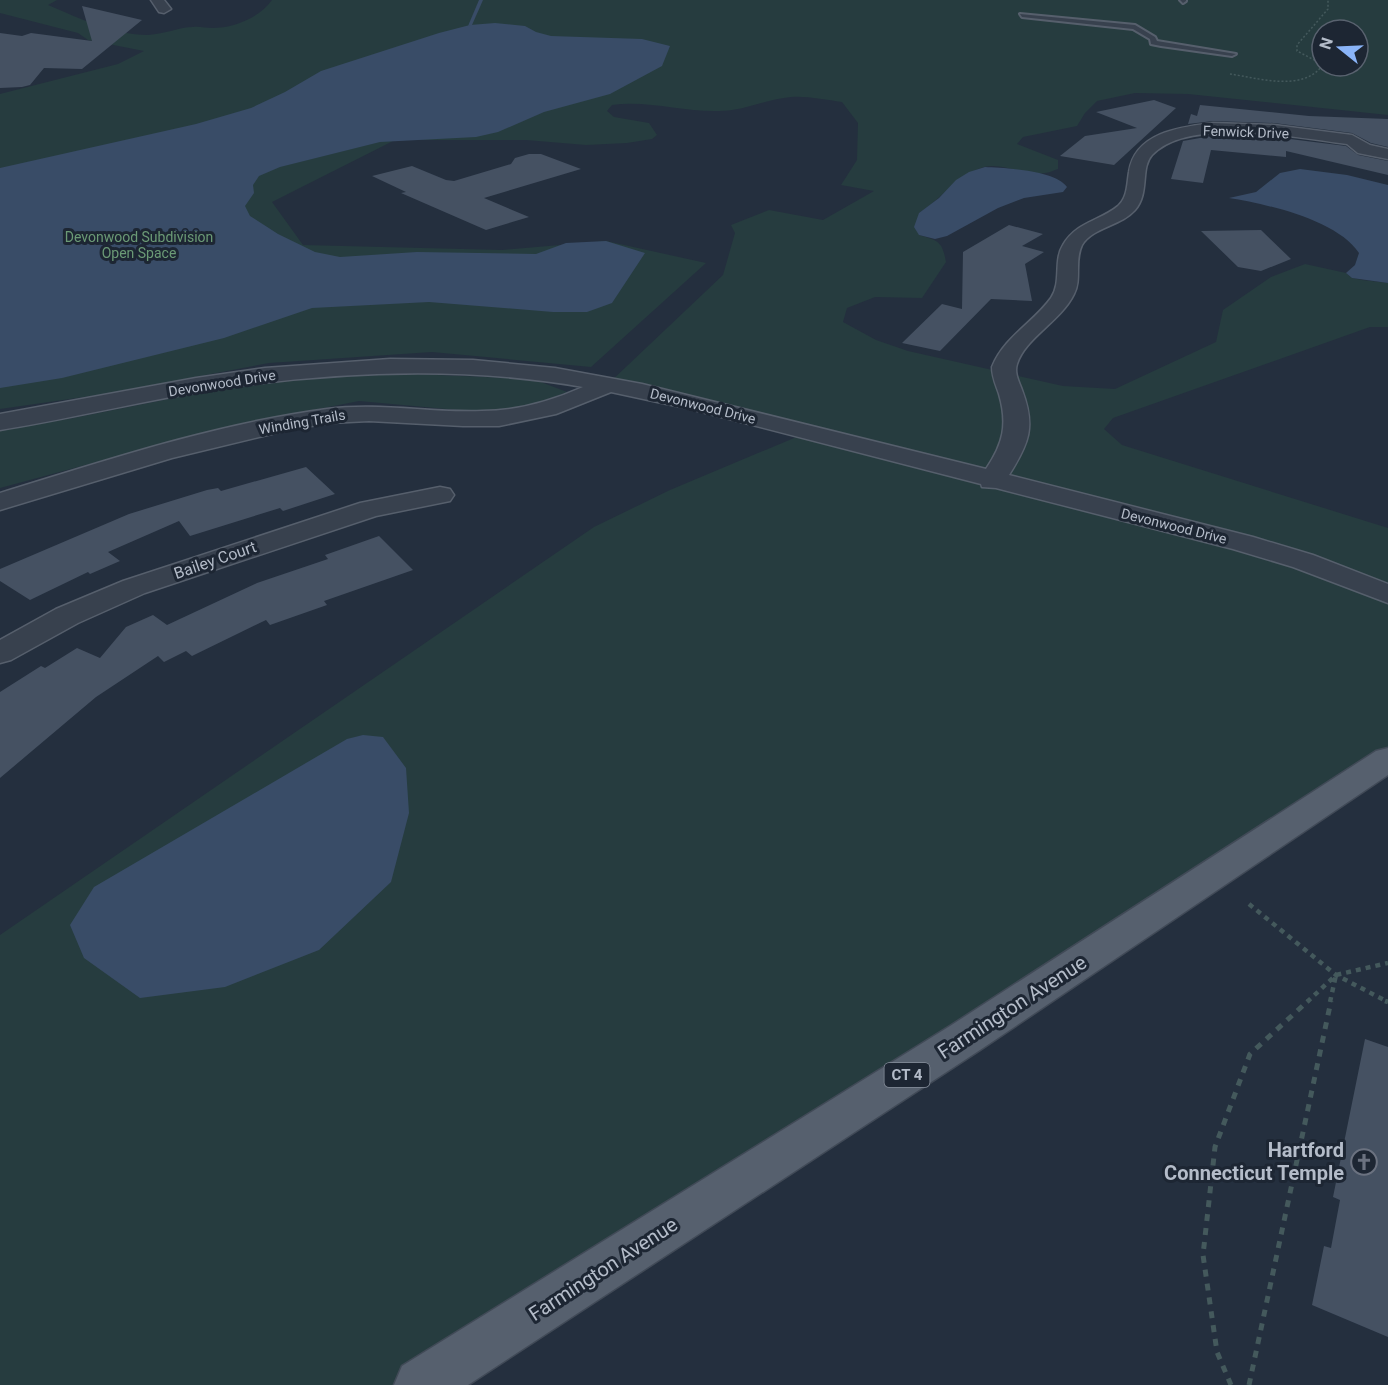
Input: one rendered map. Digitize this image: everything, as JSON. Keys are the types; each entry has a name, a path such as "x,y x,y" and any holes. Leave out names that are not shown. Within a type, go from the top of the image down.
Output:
{"main road":[{"name":"Farmington Avenue","path":"421,1385 955,1044 1388,759"}],"street":[{"name":"Fenwick Drive","path":"992,481 1016,440 1020,427 1005,375 1006,364 1017,346 1053,311 1065,293 1066,261 1074,242 1087,230 1129,205 1133,197 1138,163 1149,148 1173,134 1209,129 1256,129 1361,137 1364,149 1388,154"},
{"name":"Devonwood Drive","path":"0,422 71,411 221,381 326,369 449,366 523,371 608,384 694,403 992,481 1243,543 1303,561 1388,594"},
{"name":"Winding Trails","path":"0,502 109,468 292,422 359,413 455,418 508,416 566,402 608,384"},
{"name":"Bailey Court","path":"0,653 67,616 134,587 370,509 440,495"}],"lane":[{"path":"1022,15 1135,27 1153,38 1154,42 1161,44 1232,54"}],"path":[{"path":"1320,18 1328,9 1328,0"},
{"path":"1310,30 1297,45 1297,51 1310,58"},
{"path":"1220,73 1291,80 1310,77"},
{"path":"1249,904 1336,975 1388,1002"},
{"path":"1231,1385 1217,1352 1203,1255 1215,1147 1250,1054 1336,975 1388,963"},
{"path":"1249,1385 1336,975"}],"green space":[{"path":"0,0 57,0 48,5 109,29 148,35 188,27 220,28 237,24 253,17 272,0 1388,0 1388,115 1188,94 1135,93 1097,101 1085,113 1077,126 1023,137 1017,144 1058,160 1058,169 1037,174 999,166 984,167 957,181 919,213 919,235 941,246 946,262 922,298 875,297 847,308 843,322 876,340 908,351 1063,386 1115,389 1216,342 1223,310 1271,277 1305,264 1346,273 1352,278 1388,283 1388,327 1370,327 1113,418 1104,429 1122,445 1388,528 1388,759 421,1385 0,1385 0,935 594,527 670,490 806,433 608,384 723,275 735,233 731,225 769,210 823,220 874,191 841,185 857,160 858,123 842,102 810,98 782,98 719,111 639,104 612,105 607,111 614,117 649,123 657,135 652,139 627,143 586,145 526,140 395,140 272,202 303,245 502,250 606,241 706,263 591,367 432,352 269,363 105,394 0,409 0,94 118,64 144,51 88,40 78,33 0,13"},
{"path":"388,373 533,379 567,392 525,408 479,412 359,401 227,427 0,488 0,428 68,419 239,385"}],"water":[{"name":"Devonwood Subdivision Open Space","path":"495,23 525,26 551,36 642,39 670,46 662,66 610,94 544,112 498,132 476,137 380,142 280,167 259,176 253,185 254,193 245,206 250,216 278,234 315,252 340,257 417,252 536,254 566,243 606,241 645,253 612,303 587,312 553,312 429,302 312,308 224,338 62,378 0,388 0,168 196,124 251,108 321,71 439,33 470,25"},
{"path":"985,167 1041,173 1061,181 1067,187 1063,192 1024,198 998,208 947,236 935,239 919,235 914,227 919,213 939,198 956,180 969,172"},
{"path":"1300,169 1347,175 1388,185 1388,283 1352,278 1346,273 1355,265 1359,253 1349,241 1335,231 1281,209 1229,198 1256,192 1280,173"},
{"path":"363,735 383,737 406,768 409,813 391,882 319,950 225,987 140,998 84,958 70,925 94,887 347,739"}],"building":[{"path":"82,6 142,20 82,69 44,68 30,85 0,88 0,33 22,36 31,33 92,41"},
{"path":"1154,100 1176,108 1114,165 1060,156 1085,136 1137,128 1096,112"},
{"path":"1200,105 1309,116 1388,119 1388,147 1371,143 1352,133 1274,123 1213,121 1188,124 1191,114 1197,116"},
{"path":"1217,135 1274,137 1346,146 1358,155 1388,161 1388,175 1286,151 1286,157 1211,150 1203,183 1171,179 1183,141"},
{"path":"529,154 541,154 581,169 484,198 529,217 486,230 401,193 406,192 372,176 412,166 454,181 511,164 515,158"},
{"path":"1009,225 1043,234 1022,246 1044,252 1025,264 1032,301 991,299 940,351 902,343 942,304 962,309 963,252"},
{"path":"1261,230 1291,259 1261,271 1238,267 1201,231"},
{"path":"306,467 335,494 283,511 280,508 190,536 179,521 108,552 120,561 90,574 88,572 30,600 0,581 0,569 129,514 207,490 218,488 221,491"},
{"path":"379,536 413,570 324,601 327,605 270,625 266,620 192,656 186,651 164,662 158,656 96,697 0,778 0,692 41,666 45,668 77,648 100,658 126,627 153,615 167,625 257,583 328,559 325,555"},
{"name":"Hartford Connecticut Temple","path":"1365,1039 1388,1047 1388,1337 1312,1305 1324,1246 1331,1248 1340,1200 1333,1197"}],"waterway":[{"path":"470,25 481,0"}],"place":[{"name":"Hartford Connecticut Temple","path":"1364,1162"}]}
